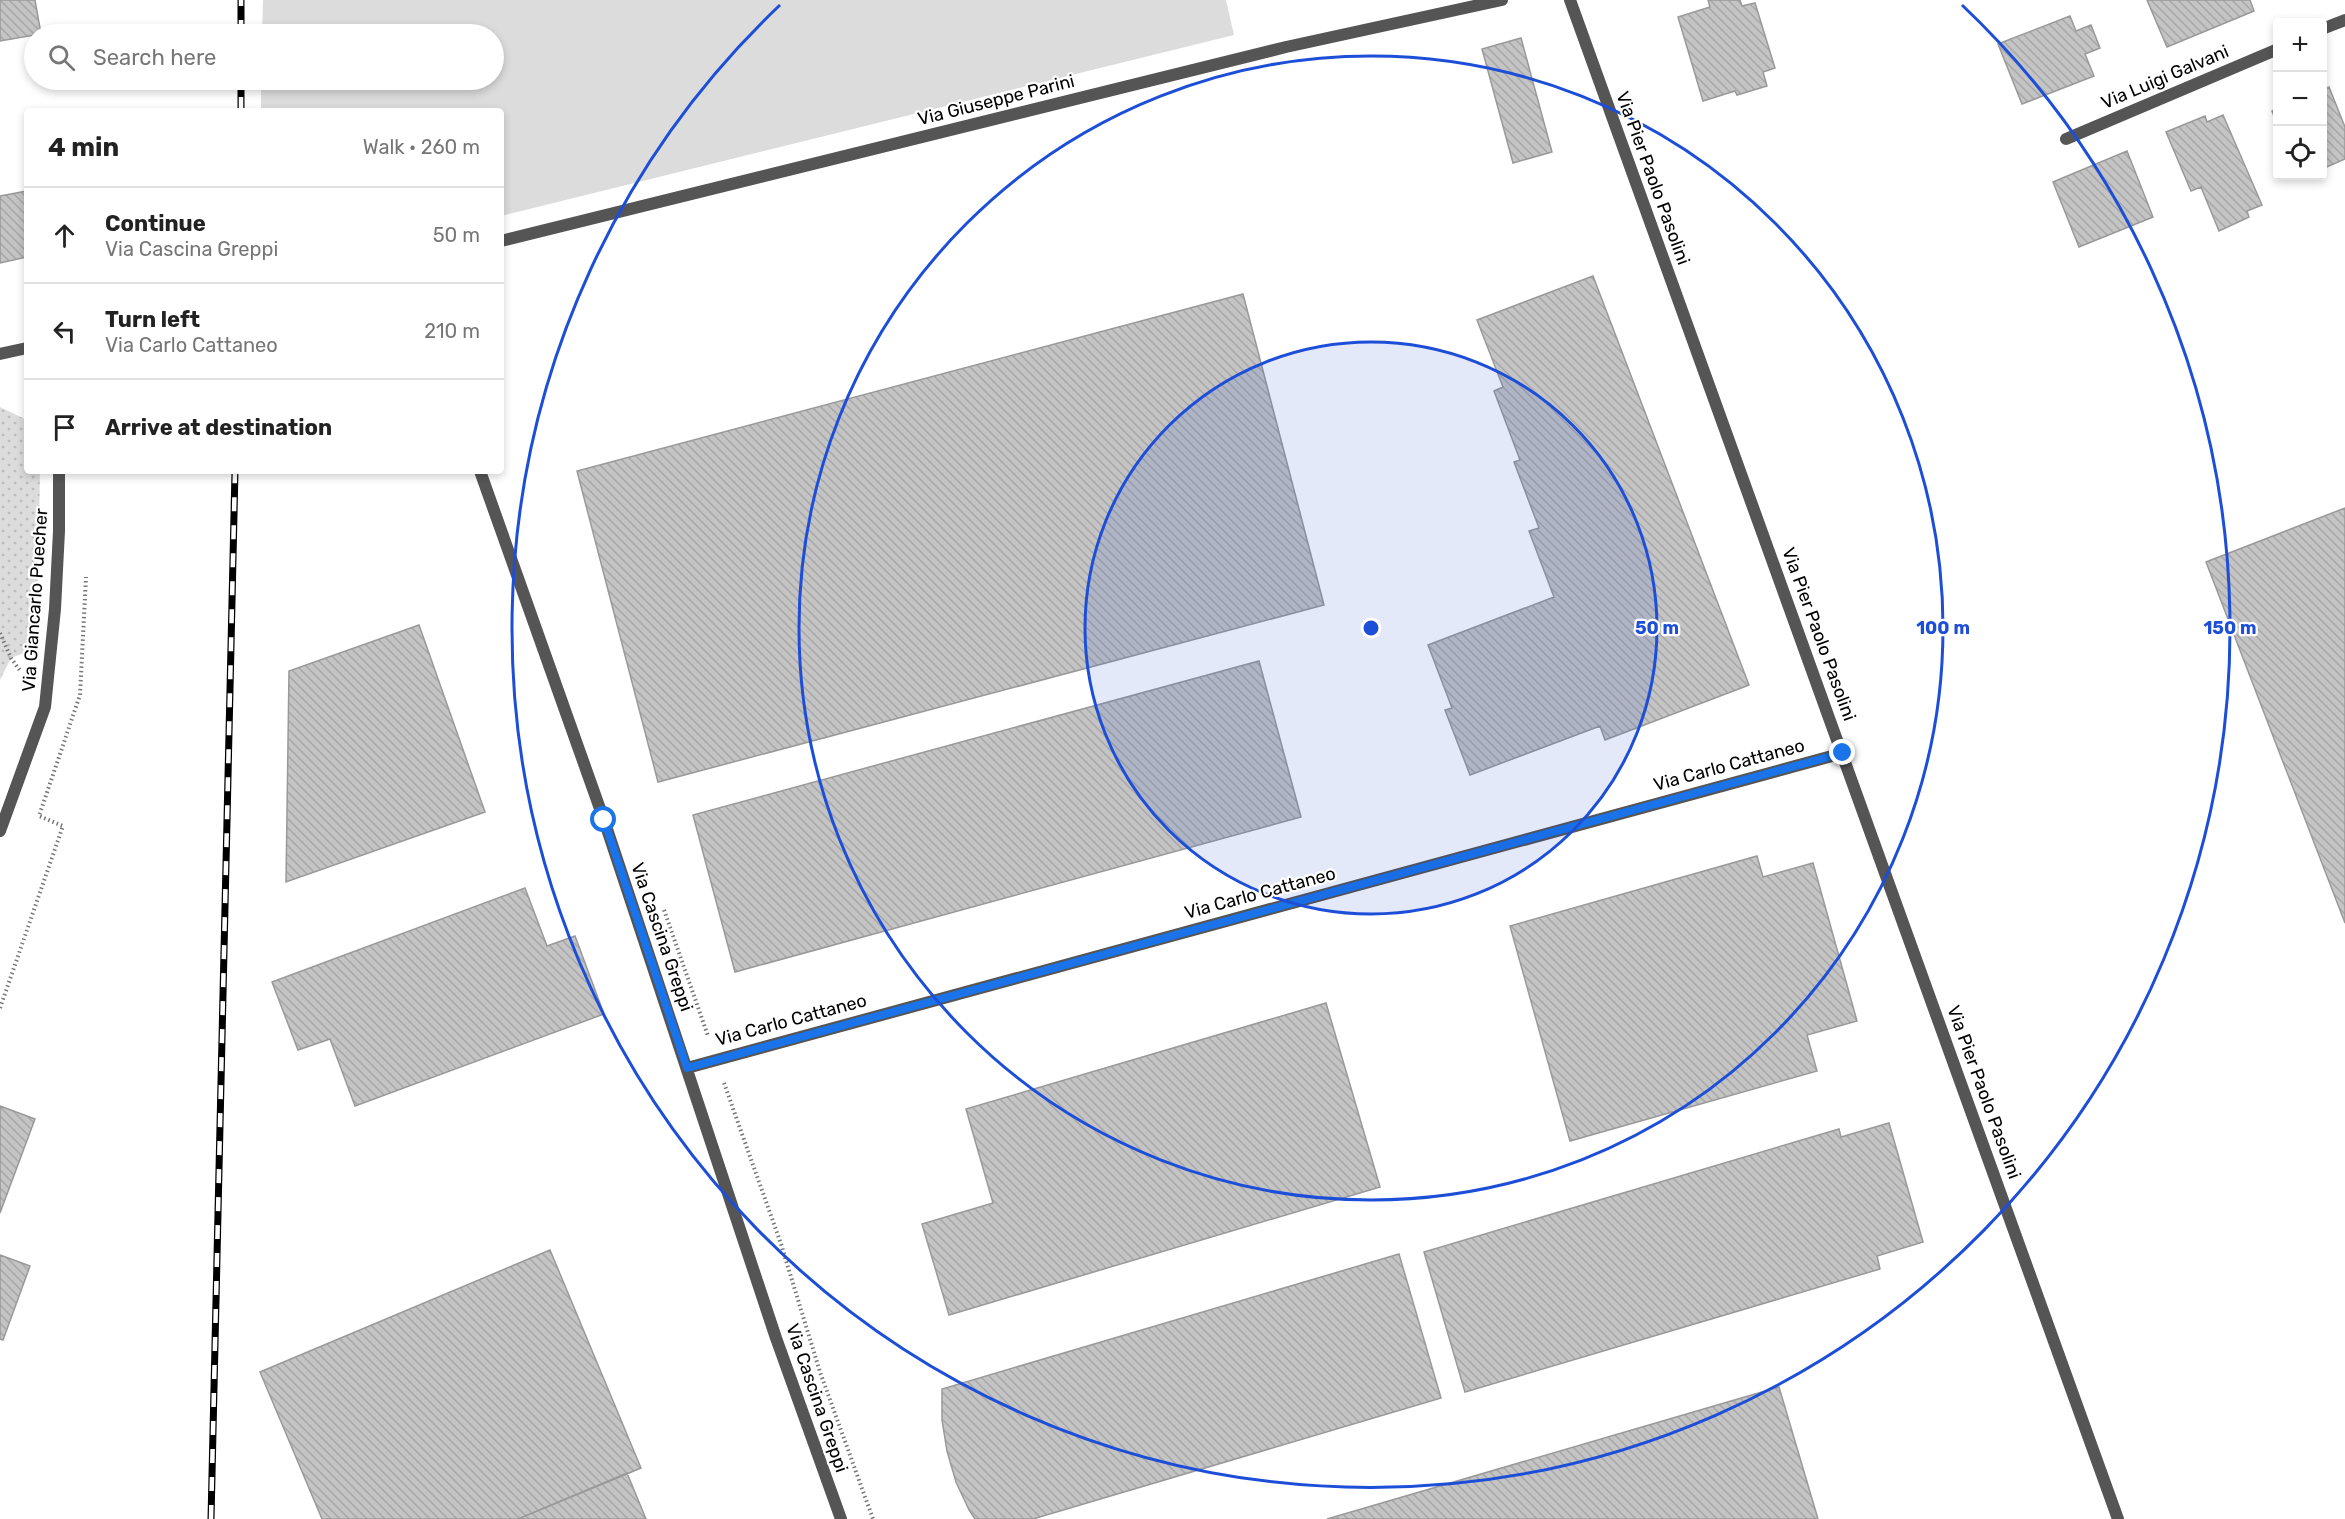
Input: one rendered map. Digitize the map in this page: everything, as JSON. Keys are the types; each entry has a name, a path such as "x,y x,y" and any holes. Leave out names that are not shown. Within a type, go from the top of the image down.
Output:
{"street":[{"name":"Via Giuseppe Parini","path":"504,240 1286,47 1502,0"},
{"name":"Via Pier Paolo Pasolini","path":"1570,0 2118,1519"},
{"path":"2327,28 2345,20"},
{"name":"Via Luigi Galvani","path":"2066,139 2273,51"},
{"path":"0,354 24,349"},
{"name":"Via Giancarlo Puecher","path":"0,831 45,707 55,609 59,474"},
{"name":"Via Cascina Greppi","path":"481,474 604,820 776,1338 841,1519"},
{"name":"Via Carlo Cattaneo","path":"687,1068 1843,753"}],"shaded area":[{"path":"263,0 1226,0 1234,35 504,215 504,108 261,108 261,90 504,90 504,24 262,24"},
{"path":"0,407 24,419 24,474 40,474 38,580 29,651 11,658 0,680"}],"building":[{"path":"0,0 35,0 39,24 24,24 24,37 0,41"},
{"path":"1708,0 1740,0 1742,6 1755,3 1775,68 1763,72 1767,86 1737,95 1735,91 1703,101 1678,17 1710,7"},
{"path":"2147,0 2250,0 2254,11 2167,47"},
{"path":"2070,16 2076,31 2091,25 2100,48 2085,54 2094,76 2022,104 1998,44"},
{"path":"1521,38 1552,152 1513,163 1482,49"},
{"path":"2329,87 2345,127 2345,159 2327,167 2327,126 2327,88"},
{"path":"2223,115 2262,205 2247,211 2249,217 2219,231 2201,187 2191,191 2166,132 2205,116 2207,122"},
{"path":"2127,151 2153,217 2079,247 2053,182"},
{"path":"24,192 24,258 0,263 0,196"},
{"path":"1593,276 1749,685 1605,740 1600,726 1470,775 1445,710 1452,708 1428,645 1554,597 1529,531 1539,528 1514,462 1520,460 1494,391 1503,387 1477,320"},
{"path":"1243,294 1324,605 658,782 577,471"},
{"path":"2345,508 2345,923 2206,562"},
{"path":"419,625 485,812 286,882 289,671"},
{"path":"1259,661 1301,817 735,972 693,815"},
{"path":"1757,856 1763,877 1813,863 1857,1021 1807,1035 1817,1071 1570,1141 1510,926"},
{"path":"525,888 547,946 575,936 604,1014 355,1106 330,1039 298,1050 272,982"},
{"path":"1326,1003 1380,1187 949,1315 922,1224 993,1203 966,1109"},
{"path":"0,1106 35,1119 0,1213"},
{"path":"1889,1123 1923,1242 1877,1256 1880,1269 1465,1392 1424,1252 1839,1129 1841,1137"},
{"path":"550,1250 641,1468 518,1519 322,1519 260,1372"},
{"path":"1399,1254 1441,1398 1033,1519 975,1519 969,1510 956,1482 947,1451 942,1420 942,1389"},
{"path":"0,1255 30,1266 3,1340 0,1339"},
{"path":"1779,1387 1818,1519 1327,1519"},
{"path":"627,1473 646,1519 518,1519"}],"railway":[{"path":"241,0 241,24"},
{"path":"241,90 241,108"},
{"path":"211,1519 235,474"}],"route":[{"path":"604,820 687,1068 1843,753"}]}
